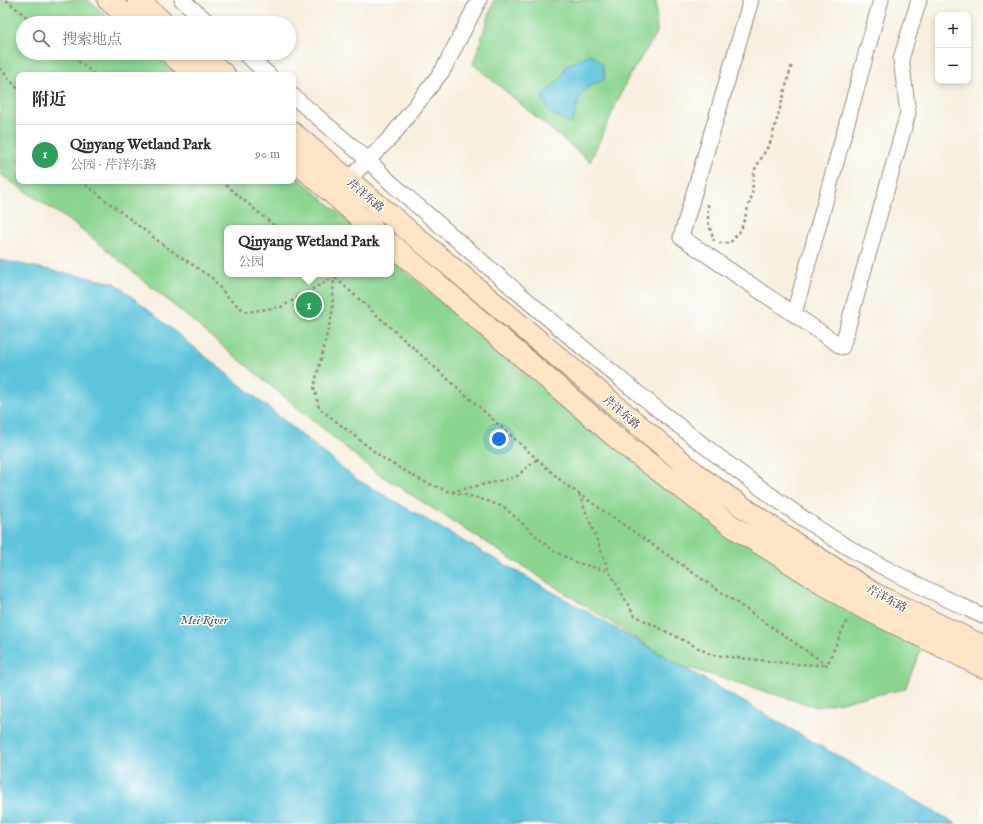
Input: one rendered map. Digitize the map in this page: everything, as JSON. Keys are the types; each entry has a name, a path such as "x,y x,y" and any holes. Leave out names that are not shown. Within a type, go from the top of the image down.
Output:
{"main road":[{"path":"108,0 127,16"},
{"path":"138,0 156,16"},
{"path":"178,60 192,72"},
{"path":"207,60 221,72"},
{"name":"芹洋东路","path":"296,136 341,187 370,225"},
{"name":"芹洋东路","path":"296,161 341,187 388,225"},
{"name":"芹洋东路","path":"394,230 700,477 793,542 875,594 983,646"},
{"name":"芹洋东路","path":"394,247 626,446 732,526 854,603 983,667"}],"street":[{"path":"182,0 201,16"},
{"path":"341,187 392,136 443,70 479,0"},
{"path":"751,0 681,237 842,347 908,112 901,59 919,0"},
{"path":"794,314 881,0"},
{"path":"252,60 266,72"},
{"path":"296,99 368,160 390,182 624,384 817,528 882,567 983,616"}],"path":[{"path":"6,0 25,16"},
{"path":"77,60 91,72"},
{"path":"708,202 708,221 715,243 730,243 742,230 752,195 754,171 771,141 792,64"},
{"path":"0,68 16,87"},
{"path":"84,184 166,247 212,278 229,299 246,312 281,306 334,277"},
{"path":"226,184 273,225"},
{"path":"334,277 566,485 826,665"},
{"path":"334,277 332,314 314,388 319,408 384,458 422,481 450,492 478,498 504,507 552,550 575,562 609,571"},
{"path":"450,492 516,477 537,459"},
{"path":"579,493 609,571 634,615 712,655 796,664 826,665"},
{"path":"826,665 854,603"}],"green space":[{"path":"0,0 88,0 107,16 16,16 16,60 160,60 174,72 16,72 16,184 296,184 296,176 353,225 224,225 224,277 394,277 394,262 534,382 721,529 927,634 905,689 816,707 676,664 374,471 80,228 0,174"},
{"path":"494,0 656,0 657,33 628,78 590,162 473,64"}],"water":[{"path":"590,54 602,65 604,80 589,86 584,91 578,101 572,124 550,113 542,97 561,77 566,66"},
{"name":"Mei River","path":"0,260 115,283 356,479 956,824 0,824"}],"place":[{"name":"Qinyang Wetland Park","path":"309,305"}]}
